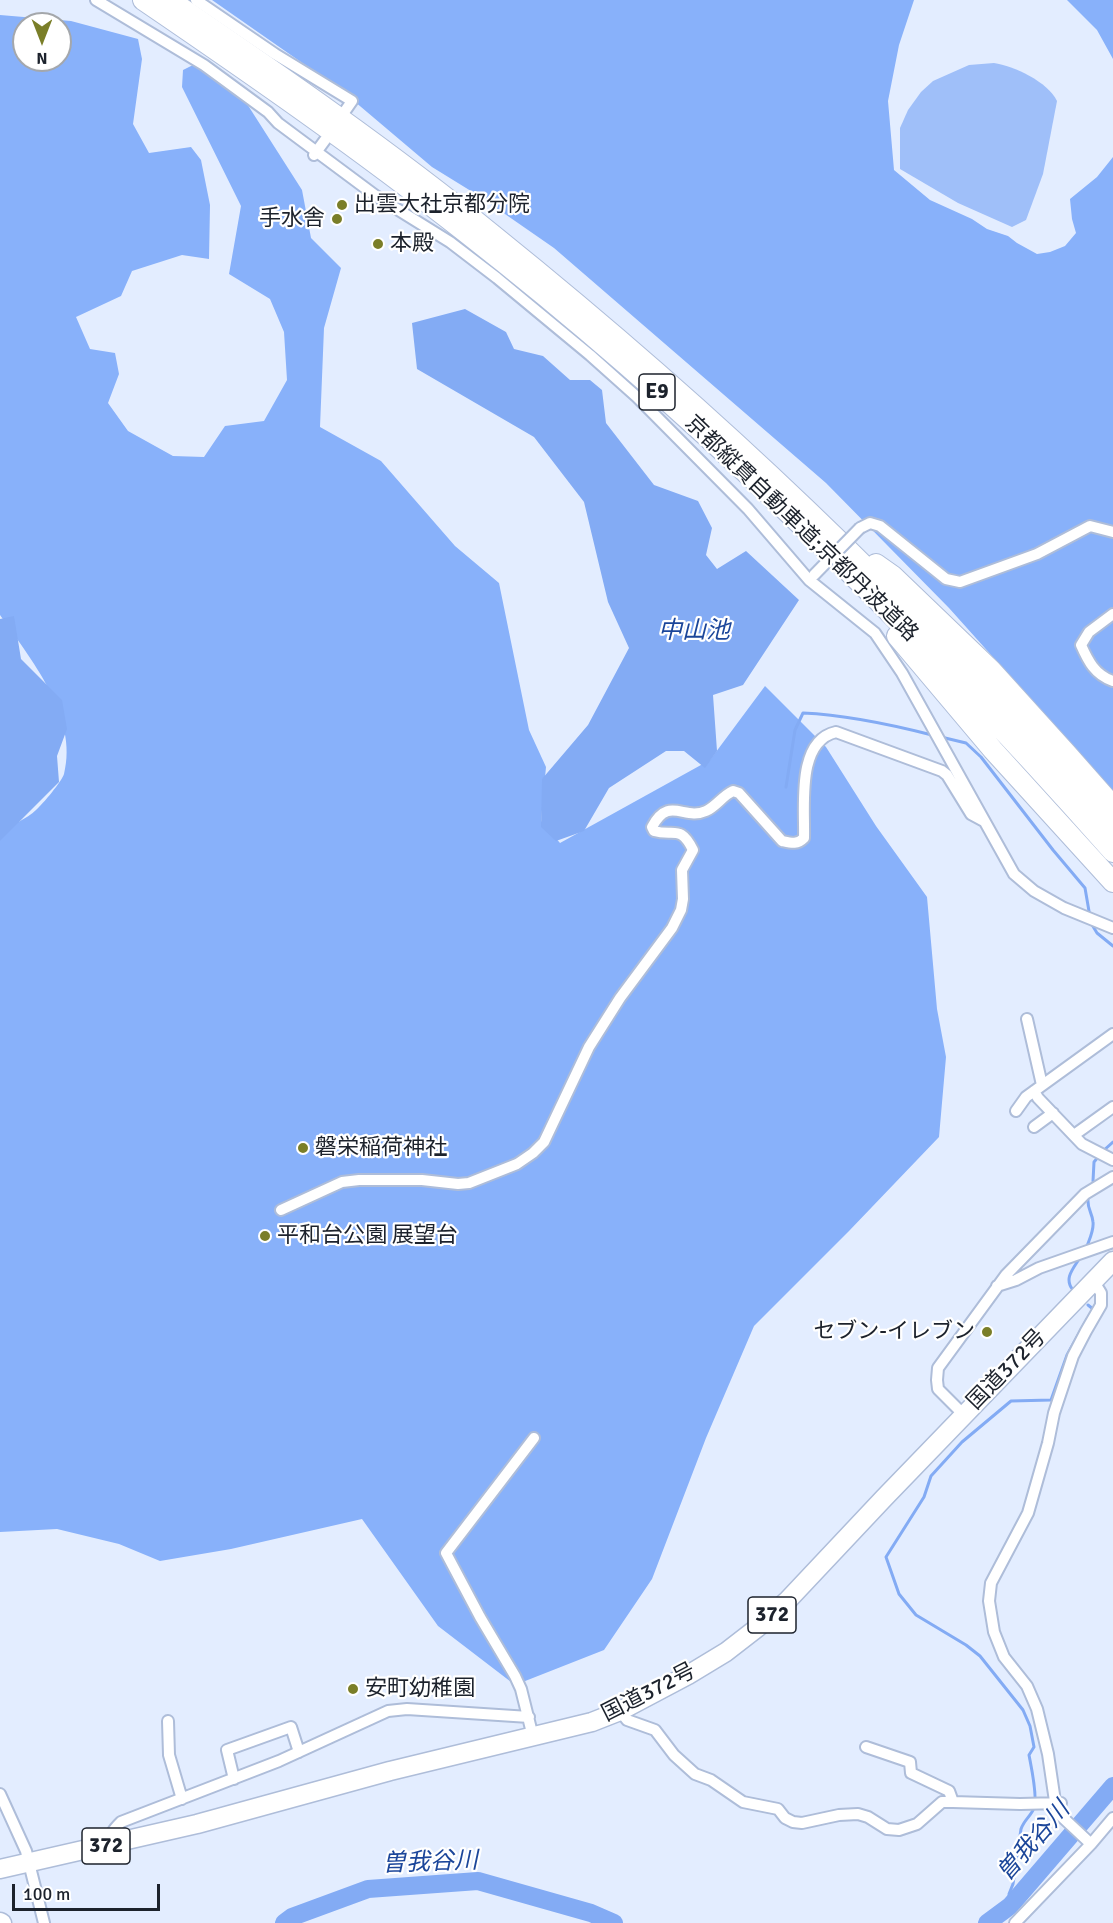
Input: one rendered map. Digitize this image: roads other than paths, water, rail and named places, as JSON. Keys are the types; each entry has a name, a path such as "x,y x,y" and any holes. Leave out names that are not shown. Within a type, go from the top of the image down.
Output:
{"highway":[{"name":"京都縦貫自動車道;京都丹波道路","path":"143,0 358,150 467,233 592,336 724,453 813,537 921,644 1112,851"},
{"name":"京都縦貫自動車道;京都丹波道路","path":"170,0 306,94 490,233 676,390 827,529 940,642 1113,831"},
{"path":"724,453 866,601 993,750 1113,882"},
{"path":"827,529 893,576 991,670 1113,806"},
{"name":"国道372号","path":"11,1868 197,1824 390,1771 592,1722 620,1711 726,1652 788,1600 1113,1261"}],"street":[{"path":"96,0 204,65 268,112 315,154 376,196 450,242 497,278 637,397 748,509 811,577 875,633 902,673 1014,874 1034,891 1064,908 1113,928"},
{"path":"196,0 275,54 352,101 345,111"},
{"path":"315,154 325,140"},
{"path":"811,577 860,528 870,523 880,526 946,579 960,582 1037,554 1090,526 1113,532"},
{"path":"1113,614 1089,632 1081,645 1088,662 1104,678 1113,681"},
{"path":"281,1210 342,1182 422,1180 470,1183 517,1164 533,1154 544,1142 589,1047 620,998 672,928 681,910 682,870 693,850 687,839 680,834 672,831 654,831 652,827 655,821 666,811 704,812 733,791 739,793 782,841 792,844 800,843 804,838 803,792 807,770 816,744 828,734 837,732 942,771 947,775 970,814 984,821"},
{"path":"1027,1019 1038,1098 1082,1144 1105,1156"},
{"path":"1016,1111 1026,1097 1113,1034"},
{"path":"1074,1135 1113,1107"},
{"path":"1034,1127 1053,1113"},
{"path":"964,1415 938,1389 938,1368 1006,1275 1085,1194 1113,1177"},
{"path":"997,1287 1039,1268 1113,1242"},
{"path":"1088,1842 1056,1806 1048,1754 1036,1709 1027,1686 1004,1657 998,1645 991,1620 988,1594 991,1582 1028,1514 1054,1413 1070,1365 1101,1305 1101,1293 1093,1280"},
{"path":"533,1737 521,1689 515,1676 446,1553 534,1438"},
{"path":"111,1845 109,1838 112,1831 121,1822 234,1779 388,1711 397,1709 529,1717"},
{"path":"620,1711 627,1720 655,1730 682,1764 695,1774 711,1779 743,1803 775,1808 793,1822 809,1822 839,1815 858,1814 868,1817 887,1829 899,1830 917,1824 942,1802 1056,1806"},
{"path":"168,1722 169,1755 182,1799"},
{"path":"234,1779 227,1750 291,1727 298,1752"},
{"path":"866,1747 910,1762 911,1773 949,1791 953,1802"},
{"path":"0,1794 26,1851 11,1868 44,1923"},
{"path":"1015,1923 1088,1842 1113,1818"}],"water":[{"name":"中山池","path":"465,309 506,332 514,349 543,356 570,380 590,380 602,390 606,423 654,485 698,501 712,528 706,555 717,569 746,551 799,600 743,685 713,695 717,751 705,768 684,751 666,751 609,788 584,831 556,841 541,827 542,779 588,725 629,648 608,602 584,502 534,437 417,369 412,323"},
{"path":"14,616 21,659 62,700 67,729 57,756 59,782 0,841 0,619"}],"waterway":[{"path":"786,787 795,730 803,713 868,721 932,735"},
{"path":"941,737 966,743 981,757 1085,888 1090,917"},
{"path":"1091,923 1097,933 1113,946"},
{"path":"1103,1151 1113,1142"},
{"path":"1093,1181 1094,1162 1099,1156"},
{"path":"1087,1246 1093,1225 1088,1198"},
{"path":"1073,1290 1069,1277 1081,1256"},
{"path":"1088,1305 1093,1309 1092,1311"},
{"path":"1010,1906 1009,1894 1013,1884 1021,1829 1033,1811 1035,1803 1029,1755 1034,1747 1030,1726 1023,1710 980,1656 916,1615 899,1594 886,1557 924,1497 931,1476 962,1442 1011,1401 1051,1400 1067,1355 1087,1319"},
{"name":"曽我谷川","path":"987,1923 1010,1906 1113,1786"},
{"name":"曽我谷川","path":"284,1923 292,1917 368,1889 478,1881 591,1913 614,1923"}],"place":[{"name":"出雲大社京都分院","path":"342,205"},
{"name":"手水舎","path":"337,219"},
{"name":"本殿","path":"378,244"},
{"name":"磐栄稲荷神社","path":"303,1148"},
{"name":"平和台公園 展望台","path":"265,1236"},
{"name":"セブン-イレブン","path":"987,1332"},
{"name":"安町幼稚園","path":"353,1689"}]}
